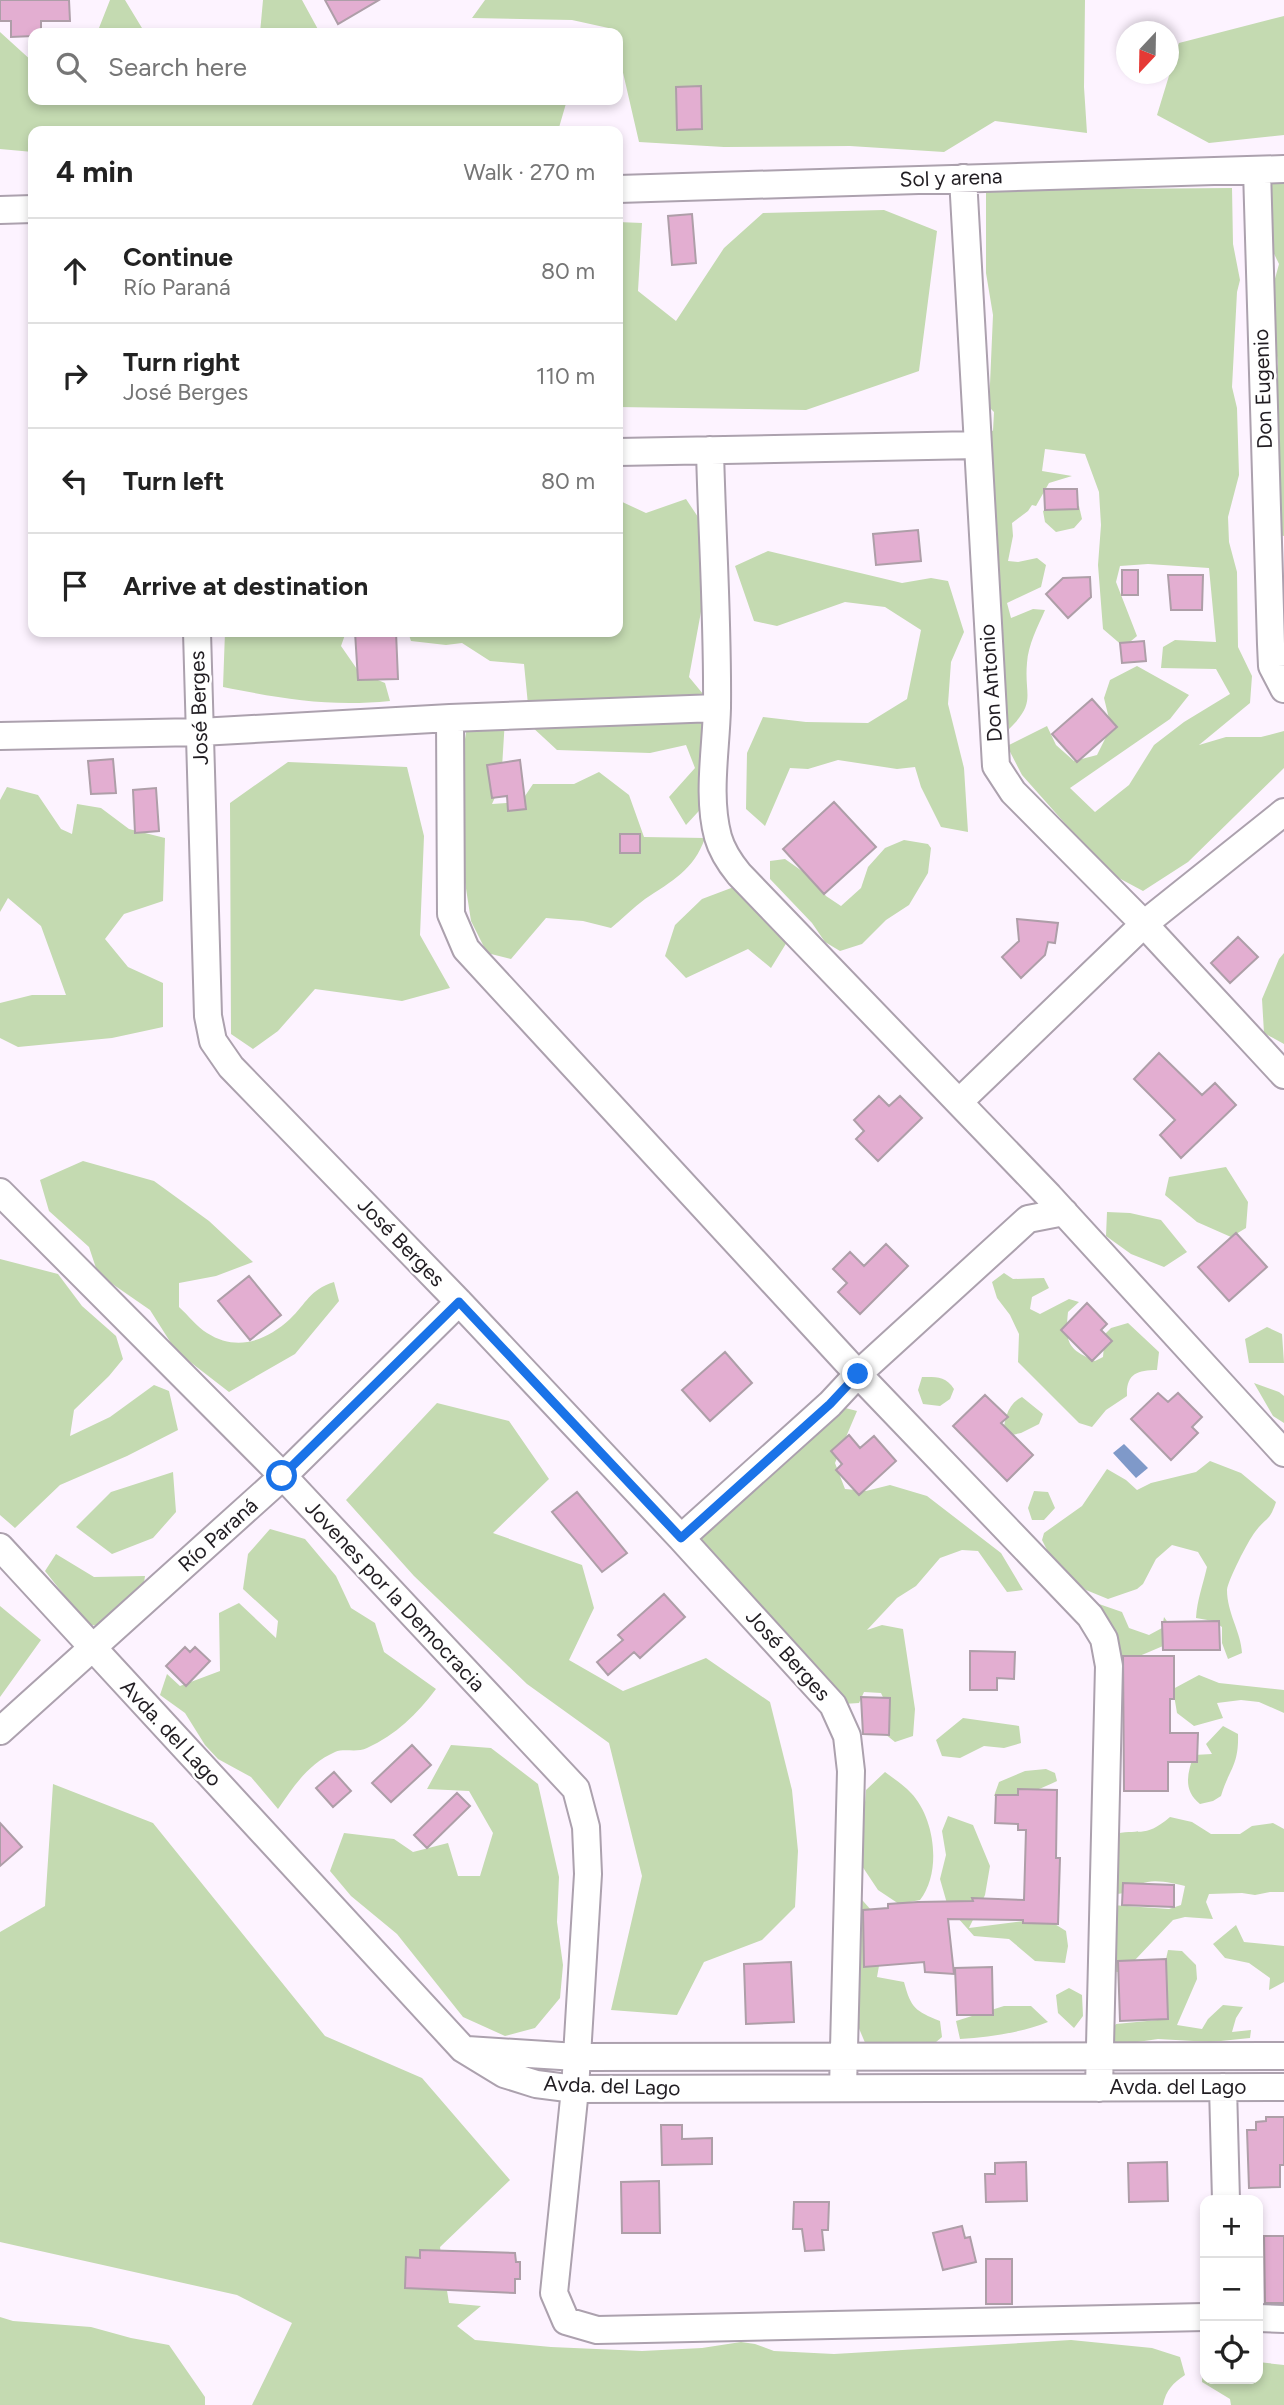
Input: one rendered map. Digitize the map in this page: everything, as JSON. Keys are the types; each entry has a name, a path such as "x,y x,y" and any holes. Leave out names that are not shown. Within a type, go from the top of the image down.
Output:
{"street":[{"name":"Sol y arena","path":"623,189 1284,169"},
{"name":"Don Eugenio","path":"1257,170 1272,666 1284,689"},
{"name":"Don Antonio","path":"963,178 996,766 1013,792 1144,924 1284,1075"},
{"path":"0,210 28,209"},
{"path":"623,452 978,446"},
{"path":"710,450 717,708 713,788 718,839 728,860 1064,1212 1284,1452"},
{"name":"José Berges","path":"197,637 208,1016 213,1041 231,1066 459,1302 681,1538 833,1705 847,1736 851,1771 843,2088"},
{"path":"0,736 200,732 450,718 717,708"},
{"path":"450,718 451,914 466,948 858,1374 1090,1616 1104,1639 1109,1666 1099,2088"},
{"path":"959,1102 1144,924 1284,812"},
{"path":"1028,1219 1037,1184"},
{"name":"Jovenes por la Democracia","path":"0,1192 282,1476 576,1789 586,1827 588,1874 578,2057 554,2293 566,2320 597,2330 1200,2317"},
{"path":"681,1538 830,1404 858,1374 1028,1219 1064,1212"},
{"name":"Río Paraná","path":"0,1731 282,1476 459,1302"},
{"name":"Avda. del Lago","path":"0,1547 463,2049 504,2074 536,2084 575,2089 1284,2087"},
{"path":"463,2049 578,2057 1284,2056"},
{"path":"1223,2087 1226,2195"},
{"path":"1263,2318 1284,2319"}],"green space":[{"path":"110,0 125,0 142,28 99,28"},
{"path":"263,0 302,0 317,28 260,28"},
{"path":"485,0 1085,0 1084,87 1087,133 995,121 944,152 850,146 724,147 639,142 623,73 623,28 608,28 572,20 472,18"},
{"path":"1284,16 1284,135 1209,143 1157,115 1166,84 1179,84 1179,43"},
{"path":"0,32 28,57 28,105 566,105 559,126 28,126 28,152 0,149"},
{"path":"1280,178 1284,179 1284,536 1273,534 1279,454 1273,415 1278,364 1270,297 1279,264 1259,223 1257,190"},
{"path":"1232,188 1233,244 1240,280 1232,387 1237,408 1239,475 1228,517 1229,542 1237,572 1238,647 1252,676 1250,703 1199,745 1226,737 1261,737 1284,731 1284,768 1188,862 1143,891 1115,876 1085,846 1022,775 1007,746 1047,726 1056,745 1074,761 1097,755 1111,727 1104,698 1110,680 1137,666 1189,695 1170,719 1070,788 1095,812 1129,785 1154,745 1184,722 1230,694 1216,669 1161,668 1163,647 1175,640 1216,642 1209,568 1148,564 1120,566 1116,582 1137,636 1124,647 1103,629 1098,565 1101,525 1099,492 1085,454 1045,449 1042,471 1072,476 1049,483 1036,506 1032,505 1012,523 1013,536 1008,561 1037,558 1046,565 1041,587 1007,603 1011,618 1033,609 1045,610 1028,656 1026,705 1018,720 1009,729 1000,652 997,525 996,514 990,507 988,429 993,431 994,412 989,407 993,315 986,273 986,190"},
{"path":"884,210 937,231 919,371 806,410 623,407 623,222 642,223 638,291 676,321 724,248 763,213"},
{"path":"686,499 714,541 689,677 713,706 708,801 686,825 669,797 695,768 686,745 650,753 557,750 530,725 524,664 490,661 462,643 446,645 411,641 410,637 623,637 623,502 646,513"},
{"path":"1052,506 1079,506 1082,519 1074,528 1056,532 1045,522 1043,511"},
{"path":"768,551 902,583 931,578 948,581 964,632 951,662 948,704 964,768 968,832 941,827 921,787 915,767 897,769 838,760 808,769 790,768 765,826 746,809 747,753 763,717 806,722 868,723 907,699 921,630 885,607 845,602 777,626 754,621 735,566"},
{"path":"225,637 344,637 341,646 359,672 385,683 390,701 306,701 223,687"},
{"path":"505,719 501,784 492,804 521,802 533,784 574,784 599,772 629,795 644,837 705,838 695,859 681,874 645,899 611,928 583,921 546,918 511,959 487,953 471,921 461,856 464,813 459,775 467,727"},
{"path":"288,762 407,767 424,836 420,935 450,988 402,1001 315,989 278,1031 253,1049 231,1034 230,803"},
{"path":"7,787 38,795 61,829 72,834 77,804 101,808 129,829 165,838 163,901 124,914 105,939 128,967 163,983 163,1027 112,1038 18,1047 0,1038 0,1003 32,995 66,995 41,926 8,898 0,912 0,800"},
{"path":"904,840 928,844 931,848 928,873 909,905 886,920 862,944 840,951 825,942 812,923 770,879 770,861 785,859 812,878 826,896 841,906 861,888 868,867 885,848"},
{"path":"755,879 787,942 771,968 748,949 686,978 665,956 675,925 702,899"},
{"path":"1284,953 1284,1044 1264,1033 1262,999"},
{"path":"83,1161 154,1181 209,1221 253,1262 216,1276 179,1283 179,1307 207,1333 229,1342 240,1343 261,1338 281,1327 314,1293 334,1282 339,1301 295,1354 229,1392 176,1351 150,1310 98,1274 89,1247 49,1211 40,1180"},
{"path":"1226,1167 1248,1202 1246,1228 1231,1237 1197,1222 1165,1195 1169,1177"},
{"path":"1107,1212 1130,1213 1161,1220 1187,1252 1164,1267 1131,1254 1106,1236"},
{"path":"0,1259 58,1274 82,1306 116,1336 123,1359 74,1410 70,1436 110,1417 154,1385 169,1391 178,1430 60,1485 15,1528 0,1515"},
{"path":"1004,1273 1013,1279 1044,1278 1049,1288 1032,1297 1030,1309 1040,1314 1069,1299 1079,1302 1068,1312 1067,1331 1070,1343 1079,1352 1095,1361 1103,1357 1105,1334 1111,1328 1128,1323 1159,1352 1157,1370 1134,1375 1128,1383 1127,1396 1106,1410 1092,1427 1079,1423 1018,1362 1019,1334 1010,1315 997,1298 992,1282"},
{"path":"1267,1327 1282,1334 1284,1363 1249,1363 1245,1339"},
{"path":"922,1377 936,1377 948,1382 954,1389 950,1399 940,1406 923,1404 918,1390"},
{"path":"1254,1383 1284,1396 1284,1423 1273,1416"},
{"path":"1022,1397 1043,1414 1039,1424 1021,1433 1003,1437 1005,1419 1013,1404"},
{"path":"437,1403 509,1421 549,1479 493,1533 582,1565 594,1608 569,1660 623,1691 706,1658 770,1702 792,1790 798,1851 795,1907 762,1940 704,1962 677,2015 611,2010 642,1876 609,1743 527,1684 414,1576 346,1500"},
{"path":"830,1404 857,1411 835,1463 845,1489 866,1491 890,1485 927,1496 1001,1553 1023,1590 1007,1592 978,1551 962,1550 940,1558 916,1586 897,1598 867,1630 882,1625 903,1629 915,1709 913,1736 895,1742 874,1725 888,1708 881,1693 864,1692 859,1703 843,1704 688,1559 699,1523"},
{"path":"1210,1461 1241,1473 1276,1502 1269,1517 1248,1543 1228,1585 1229,1607 1242,1653 1228,1659 1222,1643 1222,1627 1213,1621 1196,1618 1207,1567 1198,1552 1172,1545 1156,1559 1143,1584 1137,1589 1108,1599 1086,1590 1052,1560 1042,1540 1044,1533 1082,1506 1107,1469 1137,1490 1151,1483 1196,1472"},
{"path":"173,1472 176,1512 153,1538 112,1554 76,1527 111,1492"},
{"path":"1034,1491 1048,1492 1055,1508 1044,1520 1032,1520 1028,1508"},
{"path":"270,1529 305,1539 336,1576 351,1608 375,1623 384,1652 436,1689 397,1730 378,1743 363,1749 335,1752 317,1763 302,1776 278,1809 251,1777 218,1759 205,1745 185,1713 160,1695 167,1674 180,1686 220,1671 219,1613 239,1603 276,1638 278,1621 243,1589 248,1554"},
{"path":"56,1554 94,1577 145,1576 143,1590 102,1627 87,1624 45,1571"},
{"path":"1099,1604 1122,1612 1129,1628 1149,1635 1162,1628 1164,1617 1169,1624 1163,1646 1130,1660 1116,1654 1117,1632 1104,1618"},
{"path":"0,1606 41,1640 0,1697"},
{"path":"1199,1675 1219,1683 1284,1690 1284,1713 1259,1702 1241,1700 1217,1703 1223,1718 1194,1726 1177,1713 1173,1689"},
{"path":"963,1718 1019,1726 1021,1743 1004,1748 984,1746 960,1758 942,1756 936,1740"},
{"path":"1223,1726 1238,1734 1235,1761 1221,1796 1200,1804 1191,1793 1188,1775 1194,1755 1212,1754 1206,1744"},
{"path":"451,1745 491,1748 538,1784 559,1877 557,1922 563,1965 560,1998 535,2028 505,2036 463,2017 397,1934 351,1896 330,1871 344,1833 394,1839 413,1852 448,1843 458,1876 480,1876 493,1833 469,1791 427,1789"},
{"path":"1046,1769 1055,1773 1057,1781 1027,1793 994,1796 999,1782 1025,1771"},
{"path":"885,1772 908,1790 919,1804 926,1816 933,1845 931,1875 927,1888 920,1900 899,1904 878,1890 860,1863 866,1790"},
{"path":"53,1784 153,1823 325,2036 422,2078 510,2180 440,2247 449,2303 481,2306 457,2326 475,2340 642,2351 702,2348 741,2342 774,2351 834,2354 1071,2340 1152,2348 1180,2357 1185,2375 1171,2387 1163,2405 252,2405 292,2323 237,2295 0,2242 0,1932 45,1906"},
{"path":"948,1816 973,1825 990,1866 985,1895 969,1928 1031,1920 1050,1921 1066,1931 1068,1946 1065,1963 1035,1961 1009,1939 974,1936 948,1907 940,1879 946,1855 942,1831"},
{"path":"1170,1817 1192,1822 1211,1834 1240,1834 1252,1826 1273,1823 1284,1829 1284,1892 1255,1895 1209,1894 1206,1902 1213,1919 1185,1917 1173,1920 1135,1960 1118,1961 1118,1972 1101,1971 1088,1942 1088,1935 1102,1913 1112,1905 1169,1909 1181,1905 1185,1886 1169,1882 1146,1882 1126,1892 1115,1894 1112,1835 1147,1831"},
{"path":"856,1893 886,1927 877,1977 904,1982 915,2008 940,2021 942,2037 929,2048 866,2045 855,2019"},
{"path":"1236,1925 1244,1942 1284,1946 1284,1982 1269,1990 1270,1978 1249,1963 1225,1958 1213,1944"},
{"path":"1168,1950 1182,1951 1196,1965 1197,1979 1177,2025 1202,2029 1223,2005 1243,2007 1232,2032 1251,2030 1250,2038 1211,2042 1158,2039 1117,2045 1108,2035 1116,2024 1168,2019"},
{"path":"1069,1988 1082,1995 1083,2016 1074,2028 1058,2013 1056,1995"},
{"path":"1004,2006 1031,2006 1048,2022 1005,2034 960,2039 956,2021"},
{"path":"0,2317 13,2321 91,2327 169,2345 205,2397 205,2405 0,2405"},
{"path":"1263,2363 1284,2365 1284,2405 1231,2405 1230,2399 1205,2384 1263,2384"}],"water":[{"path":"1124,1444 1148,1468 1136,1478 1113,1453"}],"building":[{"path":"0,0 69,0 70,21 41,21 41,28 28,28 28,36 11,37 11,21 0,21"},
{"path":"325,0 379,0 338,24"},
{"path":"701,86 702,129 677,130 676,87"},
{"path":"692,214 696,263 672,265 668,216"},
{"path":"1044,489 1077,489 1078,509 1045,510"},
{"path":"918,530 921,561 876,565 873,534"},
{"path":"1122,570 1138,570 1138,595 1122,595"},
{"path":"1168,575 1203,575 1202,610 1171,610"},
{"path":"1090,577 1091,597 1068,618 1046,594 1063,578"},
{"path":"355,637 396,637 398,679 358,680"},
{"path":"1144,641 1146,661 1122,663 1120,643"},
{"path":"1092,699 1117,727 1077,762 1052,734"},
{"path":"113,759 116,793 91,794 88,761"},
{"path":"520,760 526,809 508,811 507,796 492,798 487,765"},
{"path":"156,788 159,831 135,833 133,790"},
{"path":"834,802 876,847 824,894 783,849"},
{"path":"620,834 640,834 640,853 620,853"},
{"path":"1017,919 1058,923 1055,943 1048,942 1045,955 1021,978 1002,957 1019,941"},
{"path":"1238,937 1258,957 1230,983 1211,963"},
{"path":"1159,1053 1202,1095 1215,1083 1236,1105 1181,1158 1160,1135 1175,1120 1134,1079"},
{"path":"879,1096 889,1106 900,1096 922,1118 878,1161 856,1139 864,1131 854,1120"},
{"path":"1236,1233 1267,1267 1229,1301 1198,1267"},
{"path":"886,1244 908,1266 860,1314 838,1292 847,1283 833,1269 850,1252 864,1266"},
{"path":"249,1276 281,1315 250,1340 218,1301"},
{"path":"1087,1303 1107,1324 1101,1330 1112,1341 1092,1361 1061,1330"},
{"path":"725,1352 752,1383 710,1421 682,1390"},
{"path":"1158,1393 1168,1402 1178,1393 1202,1417 1192,1427 1198,1433 1171,1460 1131,1419"},
{"path":"985,1395 1008,1417 1001,1423 1033,1455 1007,1481 953,1426"},
{"path":"849,1435 860,1448 874,1436 896,1461 859,1495 836,1470 842,1464 831,1451"},
{"path":"577,1492 627,1553 602,1572 552,1512"},
{"path":"664,1594 685,1617 640,1658 634,1652 608,1675 597,1662 623,1640 618,1635"},
{"path":"1219,1621 1220,1650 1163,1650 1162,1622"},
{"path":"185,1647 190,1652 195,1647 210,1661 186,1686 166,1666"},
{"path":"970,1651 1015,1652 1014,1679 997,1678 997,1690 970,1690"},
{"path":"1123,1656 1174,1656 1174,1699 1170,1699 1170,1733 1198,1733 1197,1762 1168,1762 1168,1791 1124,1791"},
{"path":"861,1697 890,1698 889,1735 863,1734"},
{"path":"412,1745 431,1765 391,1802 372,1783"},
{"path":"334,1772 351,1791 333,1807 316,1788"},
{"path":"1018,1789 1057,1790 1056,1858 1060,1858 1058,1924 1023,1923 1023,1920 948,1919 954,1974 925,1972 924,1962 864,1967 863,1910 888,1908 888,1904 973,1901 972,1898 1024,1900 1026,1830 1018,1830 1018,1824 995,1823 996,1795 1018,1795"},
{"path":"457,1793 470,1806 427,1848 414,1835"},
{"path":"0,1823 22,1847 0,1866"},
{"path":"1123,1883 1174,1885 1174,1907 1122,1905"},
{"path":"1166,1959 1168,2019 1120,2021 1118,1961"},
{"path":"791,1962 794,2022 746,2024 744,1964"},
{"path":"992,1967 993,2015 957,2015 955,1968"},
{"path":"1266,2117 1284,2117 1284,2165 1280,2165 1280,2187 1249,2188 1247,2130 1256,2130 1256,2122 1266,2121"},
{"path":"661,2125 682,2125 682,2139 712,2138 712,2164 662,2165"},
{"path":"1026,2162 1027,2201 986,2202 985,2174 995,2174 995,2163"},
{"path":"1167,2162 1168,2201 1129,2202 1128,2163"},
{"path":"659,2181 660,2233 622,2233 621,2182"},
{"path":"794,2202 829,2202 828,2230 822,2230 824,2250 805,2251 802,2229 793,2229"},
{"path":"962,2226 965,2238 970,2237 976,2262 943,2270 933,2233"},
{"path":"1264,2236 1284,2236 1284,2303 1265,2303"},
{"path":"420,2250 515,2253 516,2262 520,2262 520,2279 515,2279 515,2293 405,2288 406,2257 420,2258"},
{"path":"986,2259 1012,2259 1012,2304 986,2304"}],"route":[{"path":"282,1476 459,1302 681,1538 830,1404 858,1374"}]}
